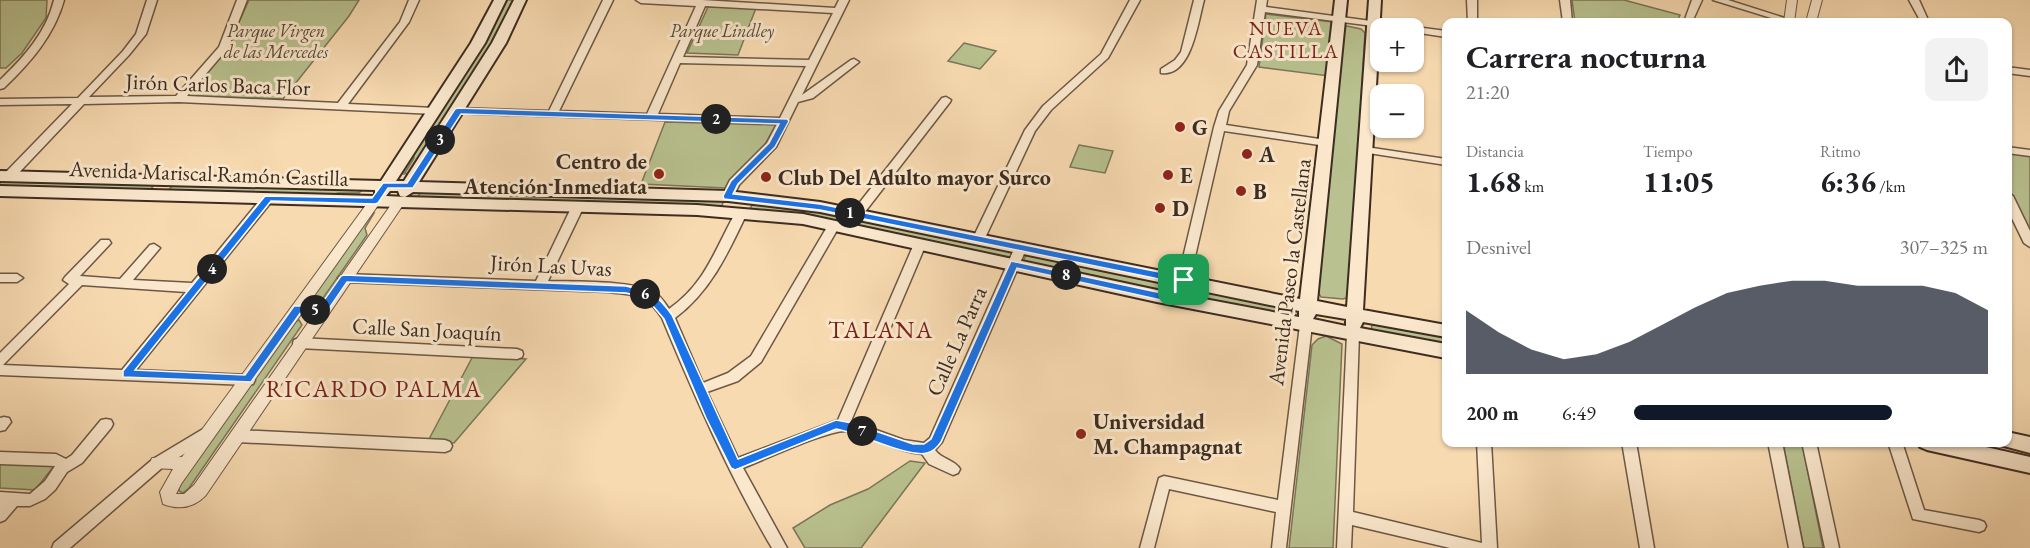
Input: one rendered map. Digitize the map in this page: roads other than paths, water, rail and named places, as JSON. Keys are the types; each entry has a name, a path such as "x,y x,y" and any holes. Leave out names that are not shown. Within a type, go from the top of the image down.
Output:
{"main road":[{"path":"375,201 478,43 500,0"},
{"path":"399,202 499,43 520,0"},
{"name":"Avenida Paseo la Castellana","path":"1305,326 1341,0"},
{"path":"1374,18 1375,0"},
{"path":"1353,334 1370,72"},
{"name":"Avenida Mariscal Ramón Castilla","path":"4,176 386,185 734,205 1305,326 1442,350"},
{"path":"158,195 171,180"},
{"name":"Avenida Mariscal Ramón Castilla","path":"0,191 578,206 820,207 1308,306 1442,330"},
{"path":"2012,441 2030,445"},
{"path":"1949,447 2030,465"}],"street":[{"path":"0,86 36,47 55,16 59,0"},
{"path":"4,176 126,53 141,34 152,0"},
{"path":"179,99 223,48 242,0"},
{"path":"340,107 404,22 414,0"},
{"path":"552,114 608,0"},
{"path":"641,0 838,11"},
{"path":"668,317 691,301 720,258 734,205 734,183 772,145 844,0"},
{"path":"979,238 1030,130 1047,108 1105,56 1135,0"},
{"path":"1164,71 1178,62 1186,52 1197,0"},
{"path":"1472,0 1473,18"},
{"path":"1565,0 1567,18"},
{"path":"1690,18 1697,0"},
{"path":"1718,0 1777,18"},
{"path":"1790,18 1792,0"},
{"path":"1812,18 1817,0"},
{"path":"1914,0 1923,18"},
{"path":"651,117 702,3"},
{"path":"1179,300 1219,127 1224,111 1252,65 1261,5 1370,24"},
{"path":"1424,31 1442,33"},
{"path":"676,60 813,63"},
{"path":"795,100 809,96 854,62"},
{"path":"2012,71 2030,73"},
{"name":"Jirón Carlos Baca Flor","path":"0,102 179,99 435,111"},
{"path":"857,214 946,100"},
{"path":"458,111 784,121"},
{"path":"1219,127 1326,142"},
{"path":"1366,150 1442,161"},
{"path":"2012,151 2030,153"},
{"path":"126,374 268,198"},
{"path":"375,201 183,467 168,492 169,499 173,502 182,501 196,494 399,202"},
{"path":"540,285 578,206"},
{"path":"2012,206 2030,243"},
{"path":"700,389 739,373 760,354 834,225"},
{"path":"0,361 105,243"},
{"path":"843,424 920,244"},
{"name":"Calle La Parra","path":"926,449 935,442 1021,247"},
{"path":"122,284 154,248"},
{"path":"0,278 18,278"},
{"name":"Jirón Las Uvas","path":"344,278 540,285 639,292 657,301 668,317 735,465 780,548"},
{"path":"74,280 196,288"},
{"path":"298,309 322,310"},
{"name":"Avenida Paseo la Castellana","path":"1279,548 1305,326"},
{"path":"1344,548 1353,334"},
{"name":"Calle San Joaquín","path":"299,344 517,354"},
{"path":"0,370 248,380"},
{"path":"0,516 7,498 36,498 63,467 77,459 106,424"},
{"path":"735,465 829,426 843,424 913,449 926,449 934,460 953,469"},
{"path":"59,548 158,463 211,429"},
{"path":"237,436 445,446"},
{"path":"1484,447 1490,548"},
{"path":"1630,447 1647,548"},
{"path":"1776,447 1796,548"},
{"path":"1810,447 1832,548"},
{"path":"1897,447 1918,515 1980,526"},
{"path":"0,458 56,460 63,464 63,467"},
{"path":"158,463 178,462 183,467"},
{"path":"1147,548 1164,482 1284,507"},
{"path":"1346,517 1477,548"}],"place":[{"name":"G","path":"1180,127"},
{"name":"A","path":"1247,154"},
{"name":"Centro de Atención Inmediata","path":"659,174"},
{"name":"E","path":"1168,175"},
{"name":"Club Del Adulto mayor Surco","path":"766,177"},
{"name":"B","path":"1241,191"},
{"name":"D","path":"1160,208"},
{"name":"Universidad M. Champagnat","path":"1081,434"}],"district":[{"name":"NUEVA CASTILLA","path":"1286,40"},
{"name":"TALANA","path":"881,330"},
{"name":"RICARDO PALMA","path":"374,389"}],"park label":[{"name":"Parque Lindley","path":"722,31"},
{"name":"Parque Virgen de las Mercedes","path":"276,42"}]}
